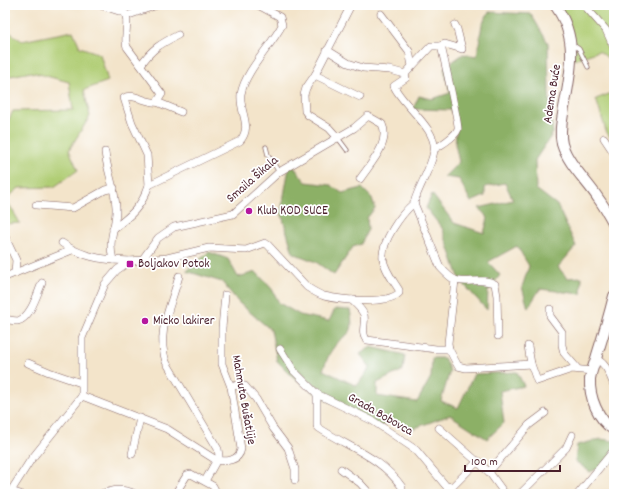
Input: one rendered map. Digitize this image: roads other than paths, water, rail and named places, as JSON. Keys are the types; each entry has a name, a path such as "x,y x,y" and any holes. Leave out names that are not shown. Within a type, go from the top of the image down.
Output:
{"street":[{"path":"100,5 125,13 125,41 130,53 141,64 162,94 157,102"},
{"path":"126,16 157,5"},
{"path":"149,185 240,141 246,135 247,130 241,111 242,90 264,51 282,24 280,17 258,5"},
{"path":"338,138 329,128 308,115 305,111 304,95 306,88 315,75 351,5"},
{"name":"Adema Buće","path":"555,5 567,24 571,43 572,66 560,131 562,145 568,158 598,198 614,224"},
{"path":"584,5 606,30 614,48"},
{"path":"381,14 409,51 412,66"},
{"path":"435,149 434,143 425,127 396,90 395,84 406,78 405,74 431,46 440,46 445,44 462,49 455,25"},
{"path":"141,64 147,55 158,44 178,35"},
{"path":"62,242 72,250 88,257 130,261 167,258 209,248 246,250 265,243 311,290 324,296 352,300 380,300 396,296 399,293 399,290 386,270 383,259 384,249 401,216 414,203 435,149 455,133 458,123 452,100 446,63 440,46"},
{"path":"327,50 348,63 363,68 390,70 405,74"},
{"path":"315,75 360,97"},
{"path":"113,229 138,209 143,201 149,185 147,155 132,123 124,98 130,96 153,103 157,102 181,112"},
{"name":"Smaila Šikala","path":"142,260 158,238 174,227 233,214 279,172 354,128 368,116 382,124 384,134 383,144 360,179"},
{"path":"604,138 614,153"},
{"path":"105,152 107,167 114,188 116,208 110,249 113,260"},
{"path":"36,205 72,208 105,190 114,188"},
{"path":"414,203 440,267 455,280 479,281 495,284 497,296 498,336"},
{"path":"5,237 16,260 15,273"},
{"path":"5,277 72,250"},
{"path":"20,494 10,493 30,461 82,396 82,338 105,284 117,270 130,261"},
{"path":"179,276 172,302 162,327 162,350 166,362 218,449 219,456 205,481"},
{"path":"455,280 448,335 449,349 458,366 461,368 531,364"},
{"path":"5,319 16,321 23,318 29,312 42,283"},
{"name":"Mahmuta Bušatlije","path":"216,460 232,460 240,453 231,387 222,364 222,328 225,294"},
{"path":"614,296 592,371 590,385 595,404 602,420 614,430"},
{"path":"352,300 362,312 364,318 363,335 367,340 436,349 449,349"},
{"path":"550,310 550,316 562,332 562,346 564,353 577,368"},
{"path":"528,346 531,364 537,381 577,368 592,371"},
{"name":"Grada Bobovca","path":"280,349 294,371 317,394 374,422 416,450 449,487 452,487 478,461"},
{"path":"596,359 603,362 606,366 614,385"},
{"path":"28,363 81,383"},
{"path":"231,387 237,385 245,386 256,400 288,448 295,469 295,480"},
{"path":"317,394 317,426 333,438 360,450 379,463 397,480 402,487 402,494"},
{"path":"82,396 167,429 216,460"},
{"path":"489,472 529,425 545,412"},
{"path":"132,454 140,418"},
{"path":"438,428 478,461 489,472 505,494"},
{"path":"520,494 566,448 572,435"},
{"path":"578,494 614,450"},
{"path":"341,470 360,483 370,494"},
{"path":"175,494 187,475 195,475 213,486 217,494"},
{"path":"101,494 125,490 135,494"}],"lane":[{"path":"571,43 579,49 588,67"},
{"path":"338,138 347,150"},
{"path":"266,147 268,155 279,172"}],"place":[{"name":"Klub KOD SUCE","path":"249,211"},
{"name":"Boljakov Potok","path":"130,264"},
{"name":"Micko lakirer","path":"145,321"}]}
